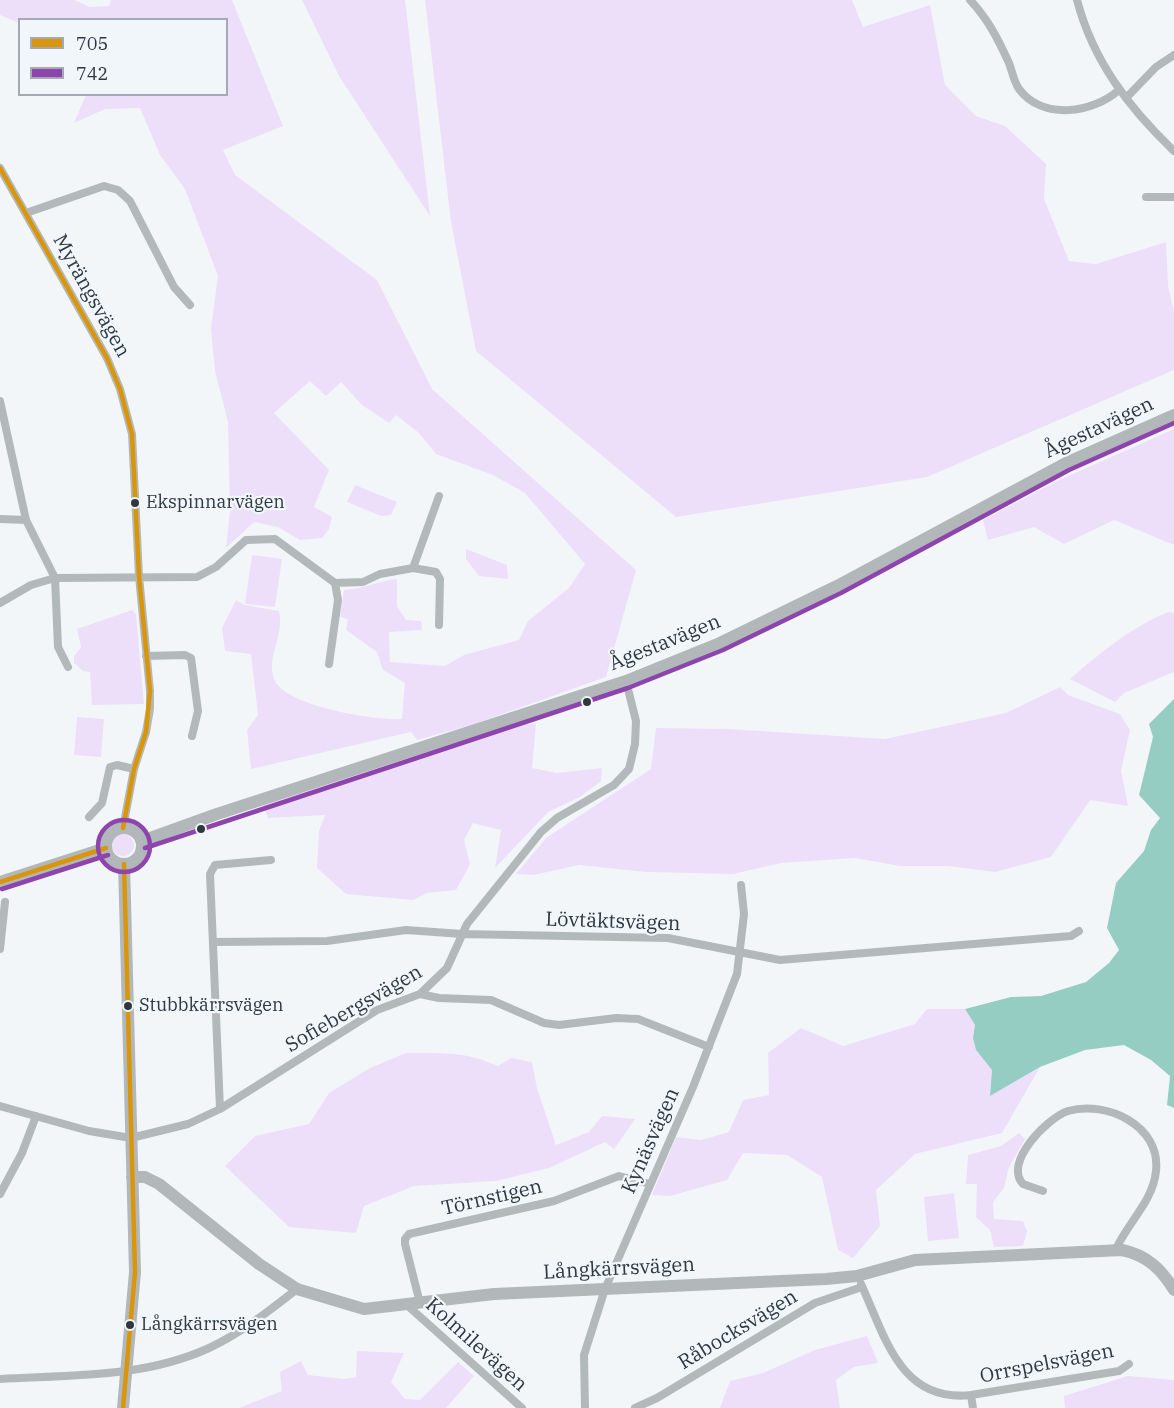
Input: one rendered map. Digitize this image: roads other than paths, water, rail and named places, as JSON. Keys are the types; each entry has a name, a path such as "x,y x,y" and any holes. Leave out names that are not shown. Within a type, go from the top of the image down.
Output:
{"street":[{"path":"970,0 995,33 1018,88 1030,98 1063,111 1079,110 1105,102 1119,90"},
{"path":"1077,0 1094,51 1119,90 1174,151"},
{"path":"1126,98 1156,67 1174,55"},
{"name":"Myrängsvägen","path":"0,168 107,357 120,389 133,443 139,576 150,709 134,769 123,828"},
{"path":"26,213 104,186 118,190 130,201 174,287 190,305"},
{"path":"1146,196 1174,197"},
{"path":"0,401 26,520 55,578 58,647 68,667"},
{"name":"Ågestavägen","path":"142,841 217,814 626,681 731,638 837,586 1066,463 1174,416"},
{"path":"413,568 439,496"},
{"path":"0,519 26,520"},
{"path":"0,603 31,585 55,578 197,577 216,567 246,540 275,539 335,583 363,582 380,574 413,568 436,572 440,579 439,625"},
{"path":"329,664 338,600 335,583"},
{"path":"146,656 185,655 191,658 198,711 192,736"},
{"name":"Sofiebergsvägen","path":"0,1106 89,1131 131,1138 188,1124 220,1109 377,1010 420,994 447,968 467,924 541,832 557,818 614,785 629,769 635,744 636,721 626,681"},
{"path":"88,817 102,803 110,767 117,765 134,769"},
{"path":"117,828 136,831 142,841 143,848 136,859 124,864 110,858 106,848 106,840 117,828"},
{"path":"0,882 106,848"},
{"path":"220,1109 212,869 219,864 271,860"},
{"path":"123,1408 128,1372 135,1272 124,864"},
{"name":"Kynäsvägen","path":"585,1408 584,1355 605,1288 730,996 741,953 744,914 741,885"},
{"path":"0,949 5,902"},
{"name":"Lövtäktsvägen","path":"213,942 327,941 406,930 462,934 668,938 780,960 1071,936 1080,931"},
{"path":"420,994 439,998 491,1000 544,1023 638,1019 709,1047"},
{"path":"1043,1191 1023,1184 1018,1176 1018,1165 1029,1144 1057,1116 1071,1110 1094,1110 1113,1114 1143,1130 1155,1149 1157,1160 1154,1184 1143,1208 1123,1232 1115,1251"},
{"path":"0,1194 22,1153 36,1116"},
{"name":"Törnstigen","path":"414,1305 405,1244 405,1239 409,1234 554,1201 619,1176 650,1184"},
{"path":"0,1379 128,1372 208,1349 251,1325 297,1289 259,1264 159,1184 145,1177 132,1177"},
{"name":"Långkärrsvägen","path":"297,1289 364,1309 494,1294 826,1280 860,1281 915,1260 1128,1251 1149,1261 1164,1275 1174,1290"},
{"name":"Orrspelsvägen","path":"860,1281 880,1329 907,1374 922,1387 935,1394 971,1395 1119,1371 1129,1364"},
{"name":"Råbocksvägen","path":"635,1408 657,1398 815,1303 860,1281"},
{"name":"Kolmilevägen","path":"414,1305 522,1408"},
{"path":"971,1395 973,1408"}],"place":[{"name":"Ekspinnarvägen","path":"135,503"},
{"name":"Stubbkärrsvägen","path":"128,1006"},
{"name":"Långkärrsvägen","path":"130,1325"}]}
